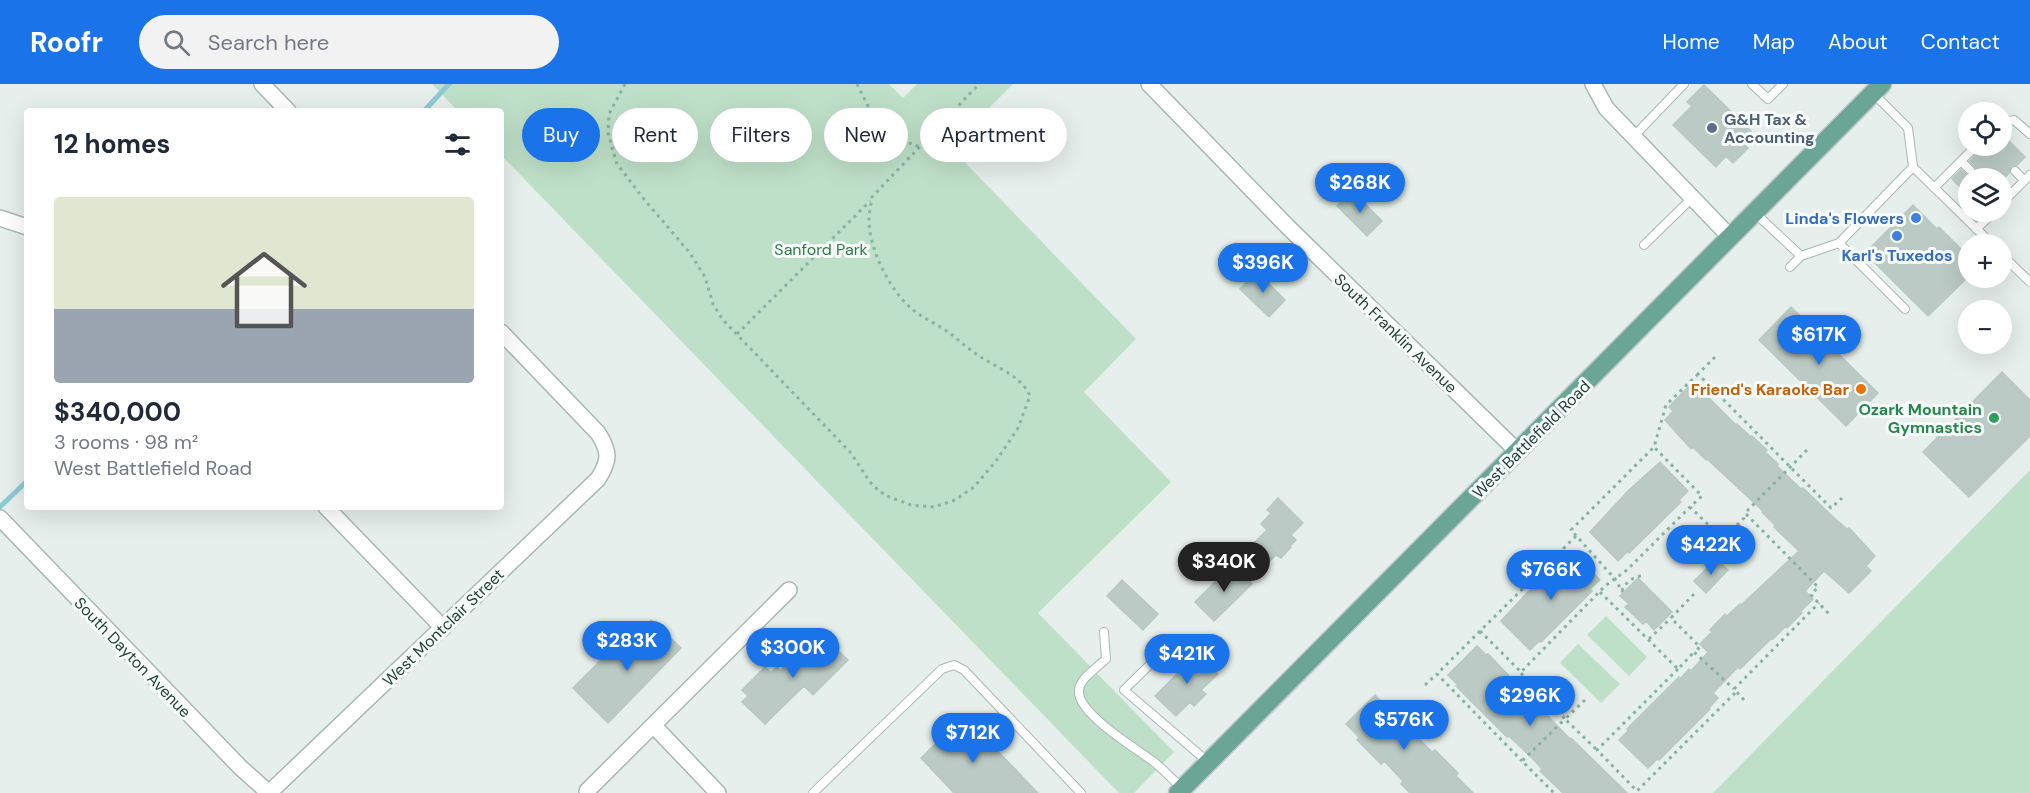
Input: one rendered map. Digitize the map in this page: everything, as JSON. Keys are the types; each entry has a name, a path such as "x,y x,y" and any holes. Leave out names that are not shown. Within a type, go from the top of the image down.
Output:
{"main road":[{"name":"West Battlefield Road","path":"1180,791 1878,89"}],"street":[{"path":"262,84 285,108"},
{"name":"South Franklin Avenue","path":"1149,84 1288,227 1518,452"},
{"path":"1593,84 1606,108 1731,238"},
{"path":"0,218 24,226"},
{"name":"West Montclair Street","path":"269,793 598,479 605,468 608,456 605,444 598,433 504,335"},
{"path":"329,510 443,628"},
{"name":"South Dayton Avenue","path":"4,522 240,767 269,793"},
{"path":"587,791 789,590"},
{"path":"654,726 718,793"}],"lane":[{"path":"1633,137 1684,84"},
{"path":"1752,84 1768,99 1783,84"},
{"path":"1878,89 1908,128 1913,167 1981,234"},
{"path":"2012,120 2030,134"},
{"path":"1934,188 1966,156"},
{"path":"1961,161 1968,168"},
{"path":"1790,267 1801,256 1839,243 1913,167"},
{"path":"2012,192 2027,177 2015,171"},
{"path":"1644,245 1692,198"},
{"path":"1755,213 1801,256"},
{"path":"1976,229 1983,222"},
{"path":"1839,243 1905,309"},
{"path":"2012,265 2030,282"},
{"path":"1104,632 1106,659 1082,682 1078,693 1083,703 1106,728 1154,763 1180,791"},
{"path":"1176,639 1124,690 1208,762"},
{"path":"813,793 942,669 954,665 964,670 1081,793"}],"path":[{"path":"625,84 609,114 608,133 617,164 690,253 705,277 713,304 723,320 850,452 878,490 911,505 934,507 955,500 974,487 996,461 1018,428 1030,396 1026,387 1016,378 967,348 950,333 912,309 901,298 873,246 869,219 872,200"},
{"path":"737,334 872,200 886,181 920,147 890,136 878,126 857,84"},
{"path":"957,108 979,84"},
{"path":"1641,576 1634,577 1624,585 1622,591 1615,579 1571,530 1654,447 1666,405 1715,357"},
{"path":"1698,374 1831,508 1842,498"},
{"path":"1521,672 1600,592 1627,570 1702,496 1654,447"},
{"path":"1690,507 1722,540 1744,518 1745,513 1808,450"},
{"path":"1745,513 1818,588 1811,594 1829,614"},
{"path":"1425,685 1576,536"},
{"path":"1600,592 1678,669"},
{"path":"1648,640 1694,594"},
{"path":"1480,631 1638,792 1819,603"},
{"path":"1597,750 1700,647 1671,618"},
{"path":"1694,652 1744,700"},
{"path":"1437,674 1554,793"},
{"path":"1522,761 1585,700"}],"green space":[{"name":"Sanford Park","path":"432,84 889,84 903,98 917,84 1013,84 989,108 920,108 920,162 965,162 1136,339 1084,392 1171,482 1038,613 1174,752 1134,793 1119,793 504,158 504,108 455,108"},
{"path":"2030,470 2030,793 1713,793"},
{"path":"1606,616 1647,657 1629,676 1587,635"},
{"path":"1578,644 1620,684 1601,703 1560,663"}],"building":[{"name":"G&H Tax & Accounting","path":"1704,85 1751,131 1741,141 1748,148 1733,163 1726,156 1716,167 1673,125 1692,106 1687,102"},
{"path":"2012,144 2025,157 2010,168 1976,168 1970,161 1975,156 2012,156"},
{"path":"1958,173 1958,185 1952,179"},
{"path":"1352,191 1382,221 1367,236 1337,206"},
{"path":"1913,205 1958,246 1958,287 1928,316 1865,253"},
{"path":"1257,272 1285,300 1269,317 1240,289"},
{"path":"1791,307 1878,393 1846,426 1759,340"},
{"name":"Ozark Mountain Gymnastics","path":"2002,372 2030,400 2030,436 1969,497 1923,452"},
{"path":"1691,384 1767,450 1765,452 1778,464 1777,466 1833,517 1847,529 1849,528 1875,556 1866,566 1871,571 1849,593 1824,571 1805,591 1813,599 1800,612 1802,613 1740,669 1738,667 1713,693 1718,698 1710,709 1648,768 1619,740 1679,677 1680,679 1689,669 1691,671 1708,652 1700,644 1725,614 1727,616 1741,605 1799,551 1774,527 1775,525 1763,511 1707,459 1693,447 1691,449 1665,420 1673,411 1669,407"},
{"path":"1660,462 1688,491 1679,500 1681,502 1618,561 1590,532 1629,490"},
{"path":"1278,498 1303,523 1291,535 1296,540 1291,547 1281,558 1276,555 1268,563 1251,546 1267,530 1261,524 1271,513 1267,510"},
{"path":"1571,551 1600,580 1541,642 1539,641 1530,650 1501,621 1540,579"},
{"path":"1716,559 1728,570 1706,593 1694,581"},
{"path":"1233,564 1252,584 1214,621 1195,602"},
{"path":"1638,578 1672,612 1654,630 1646,621 1643,624 1625,607 1629,604 1620,596"},
{"path":"1122,580 1158,614 1143,630 1107,596"},
{"path":"651,620 681,648 608,723 573,688 607,654 613,660"},
{"path":"822,635 848,660 813,695 804,686 765,724 742,702 748,696 742,690 765,667 771,673 777,667 780,671 802,648 806,652"},
{"path":"1477,646 1486,655 1488,654 1570,739 1627,793 1563,793 1540,771 1542,769 1533,759 1509,736 1507,737 1448,675"},
{"path":"1198,653 1218,674 1201,690 1206,694 1194,706 1190,702 1176,716 1155,696"},
{"path":"1375,695 1388,709 1391,706 1432,752 1435,750 1458,773 1456,776 1473,793 1410,793 1401,784 1403,781 1384,761 1381,764 1357,740 1359,737 1346,724"},
{"path":"964,716 1038,793 954,793 921,758"}],"waterway":[{"path":"427,108 449,84"},
{"path":"0,507 24,484"}],"place":[{"name":"G&H Tax & Accounting","path":"1712,128"},
{"name":"Linda's Flowers","path":"1916,218"},
{"name":"Karl's Tuxedos","path":"1897,236"},
{"name":"Friend's Karaoke Bar","path":"1861,389"},
{"name":"Ozark Mountain Gymnastics","path":"1994,418"}]}
